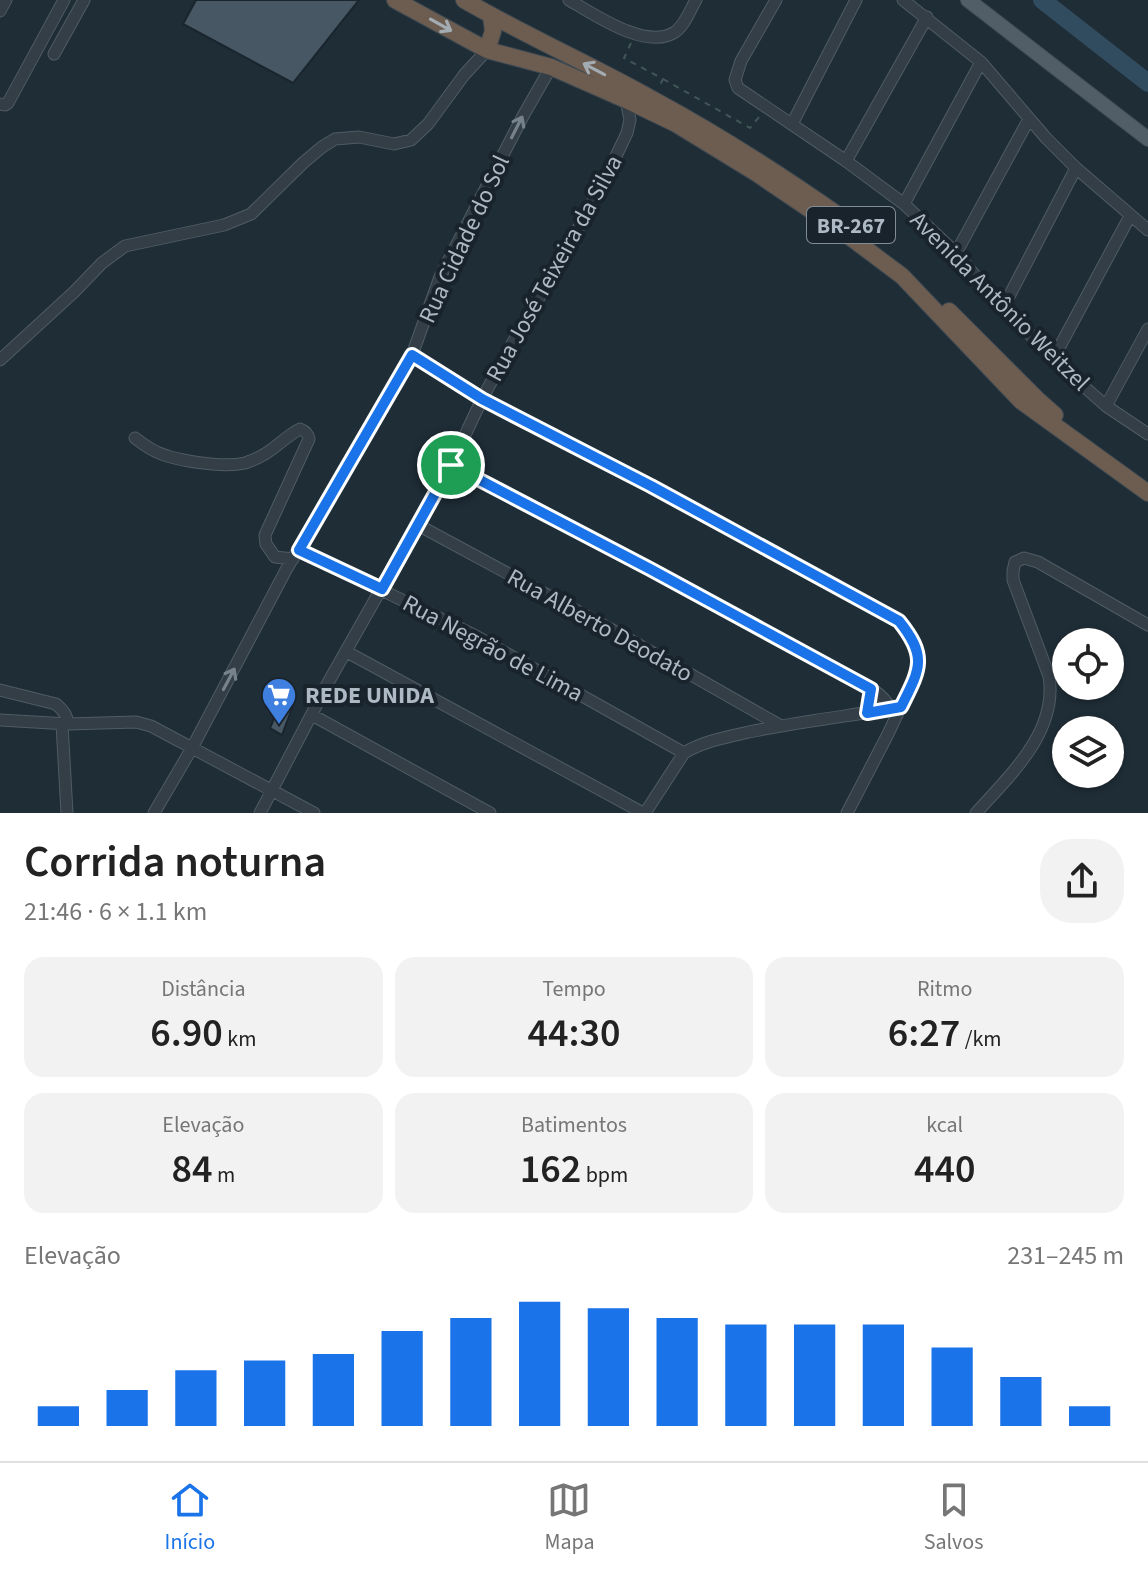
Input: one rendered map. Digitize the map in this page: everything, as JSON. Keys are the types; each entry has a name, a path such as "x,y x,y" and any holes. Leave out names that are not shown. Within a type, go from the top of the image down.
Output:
{"highway":[{"name":"BR-267","path":"395,0 487,50 551,67 626,100 676,124 728,155 867,249 909,283 1021,401 1148,493"},
{"name":"BR-267","path":"464,0 652,98 759,162 833,212 914,273 1038,400 1080,436 1148,480"},
{"path":"487,50 493,31 491,16"},
{"path":"513,27 538,49 551,67"}],"main road":[{"path":"968,0 1148,139"}],"street":[{"path":"0,11 6,0"},
{"path":"0,104 8,103 64,0"},
{"path":"54,54 84,0"},
{"path":"569,0 635,35 662,36 678,30 696,0"},
{"name":"Avenida Antônio Weitzel","path":"776,0 741,61 736,85 904,204 956,253 1053,359 1106,406 1148,434"},
{"path":"792,124 856,0"},
{"path":"903,0 981,62 1076,168 1148,230"},
{"path":"846,161 927,17"},
{"path":"0,360 102,263 125,246 224,225 251,214 303,163 335,139 359,137 394,144 411,140 428,124 487,50"},
{"path":"904,204 981,62"},
{"name":"Rua Cidade do Sol","path":"154,813 296,554 412,355 440,277 551,67"},
{"name":"Rua José Teixeira da Silva","path":"260,813 451,465 482,399 587,212 627,133 630,120 626,100"},
{"path":"956,253 1029,119"},
{"path":"1004,306 1076,168"},
{"path":"1053,359 1130,216"},
{"path":"1106,406 1148,329"},
{"path":"412,355 482,399 651,486 899,621 913,639 918,653 918,670 896,708 847,813"},
{"name":"Rua Negrão de Lima","path":"135,438 166,455 205,463 232,464 255,459 291,434 300,429 304,431 309,439 265,535 266,544 275,557 296,554 382,589 472,634 684,753"},
{"path":"451,465 883,695 896,708"},
{"name":"Rua Alberto Deodato","path":"418,525 781,726"},
{"path":"976,813 1031,747 1042,730 1050,703 1049,676 1013,580 1015,562 1024,558 1038,562 1148,625"},
{"path":"347,652 644,813 684,753 693,747 781,726 896,708"},
{"path":"867,713 871,689"},
{"path":"0,690 56,704 67,716 67,813"},
{"path":"312,715 490,813"},
{"path":"0,720 65,724 136,722 151,726 314,813"}],"path":[{"path":"635,35 624,58 750,128 765,107"},
{"path":"658,88 663,79"}],"building":[{"path":"196,0 359,0 293,83 183,24"},
{"path":"276,693 294,703 282,735 270,728 277,712 266,707"}],"waterway":[{"path":"1042,0 1148,83"}],"place":[{"name":"REDE UNIDA","path":"279,726"}],"route":[{"path":"412,355 482,399 651,486 899,621 913,639 918,653 914,682 901,707 867,713 871,689 451,465 382,589 299,550 412,355"}]}
